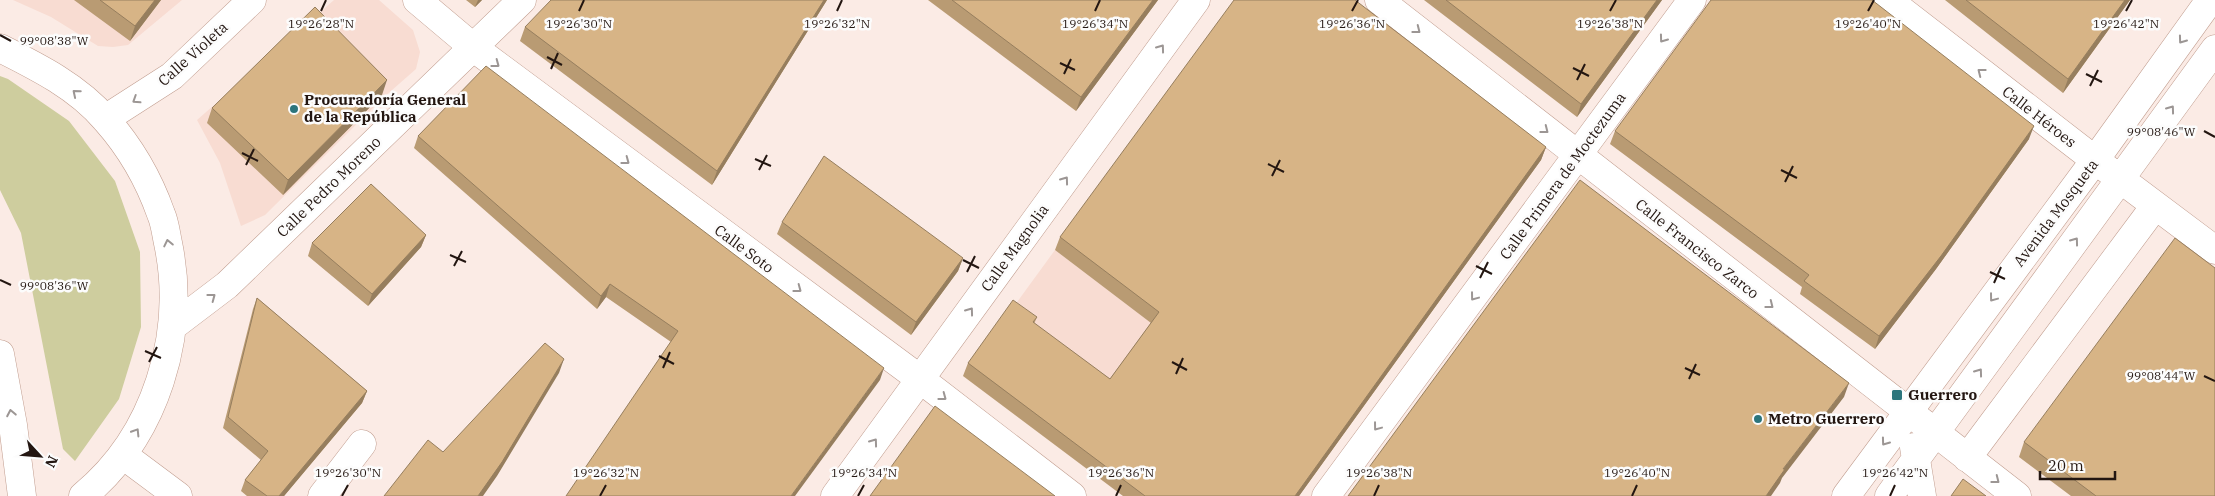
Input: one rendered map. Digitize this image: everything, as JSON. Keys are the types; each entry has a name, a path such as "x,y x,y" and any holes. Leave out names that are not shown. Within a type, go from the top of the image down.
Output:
{"street":[{"name":"Calle Violeta","path":"105,119 172,76 252,0"},
{"name":"Calle Soto","path":"417,0 474,48 920,379 1072,496"},
{"name":"Calle Pedro Moreno","path":"173,326 228,285 522,0"},
{"name":"Calle Magnolia","path":"835,496 1196,0"},
{"name":"Calle Francisco Zarco","path":"1379,0 2017,496"},
{"name":"Calle Primera de Moctezuma","path":"1326,496 1692,0"},
{"name":"Calle Héroes","path":"1888,0 2215,250"},
{"name":"Avenida Mosqueta","path":"1846,496 2095,160 2210,0"},
{"path":"0,48 35,65 72,89 105,119 139,164 162,215 174,270 173,326 164,372 147,415 122,455 94,487 83,496"},
{"path":"1889,496 2215,49"},
{"path":"1967,458 2155,206"},
{"path":"0,354 13,425 22,496"},
{"path":"1908,412 1922,496"},
{"path":"322,496 362,444"},
{"path":"122,455 178,496"}],"shaded area":[{"path":"13,0 182,0 128,45 113,47 98,46 51,17"},
{"path":"334,0 379,0 413,30 420,52 416,69 383,98 265,215 241,226 220,163 197,120"},
{"path":"1055,250 1154,325 1101,398 1009,313"}],"green space":[{"path":"0,76 8,79 69,121 115,181 140,252 141,327 119,399 75,461 63,449 21,233 0,190"}],"building":[{"path":"100,0 155,0 135,26"},
{"path":"551,0 824,0 717,171 525,27"},
{"path":"952,0 1153,0 1081,97"},
{"path":"1234,0 1355,0 1546,147 1295,496 1145,496 968,363 1013,300 1037,317 1033,322 1110,379 1159,312 1060,237"},
{"path":"1446,0 1657,0 1581,104"},
{"path":"1711,0 1872,0 2034,126 1941,256 1879,336 1804,281 1809,275 1615,131"},
{"path":"1966,0 2125,0 2068,79"},
{"name":"Procuradoría General de la República","path":"315,7 387,80 288,180 212,108"},
{"path":"486,66 884,368 791,496 566,496 678,331 610,284 601,296 418,136"},
{"path":"824,156 963,258 916,322 782,222"},
{"path":"1580,180 1849,383 1783,469 1785,469 1766,496 1348,496"},
{"path":"371,184 426,235 372,294 312,243"},
{"path":"2175,238 2215,268 2215,496 2096,496 2024,442"},
{"path":"257,298 367,391 279,496 267,496 245,480 268,451 228,417"},
{"path":"545,343 564,359 502,462 478,496 384,496 428,440 443,452"},
{"path":"935,406 1055,496 870,496"},
{"path":"1963,479 1986,496 1951,496"}],"place":[{"name":"Procuradoría General de la República","path":"294,109"},
{"name":"Guerrero","path":"1897,395"},
{"name":"Metro Guerrero","path":"1758,419"}]}
